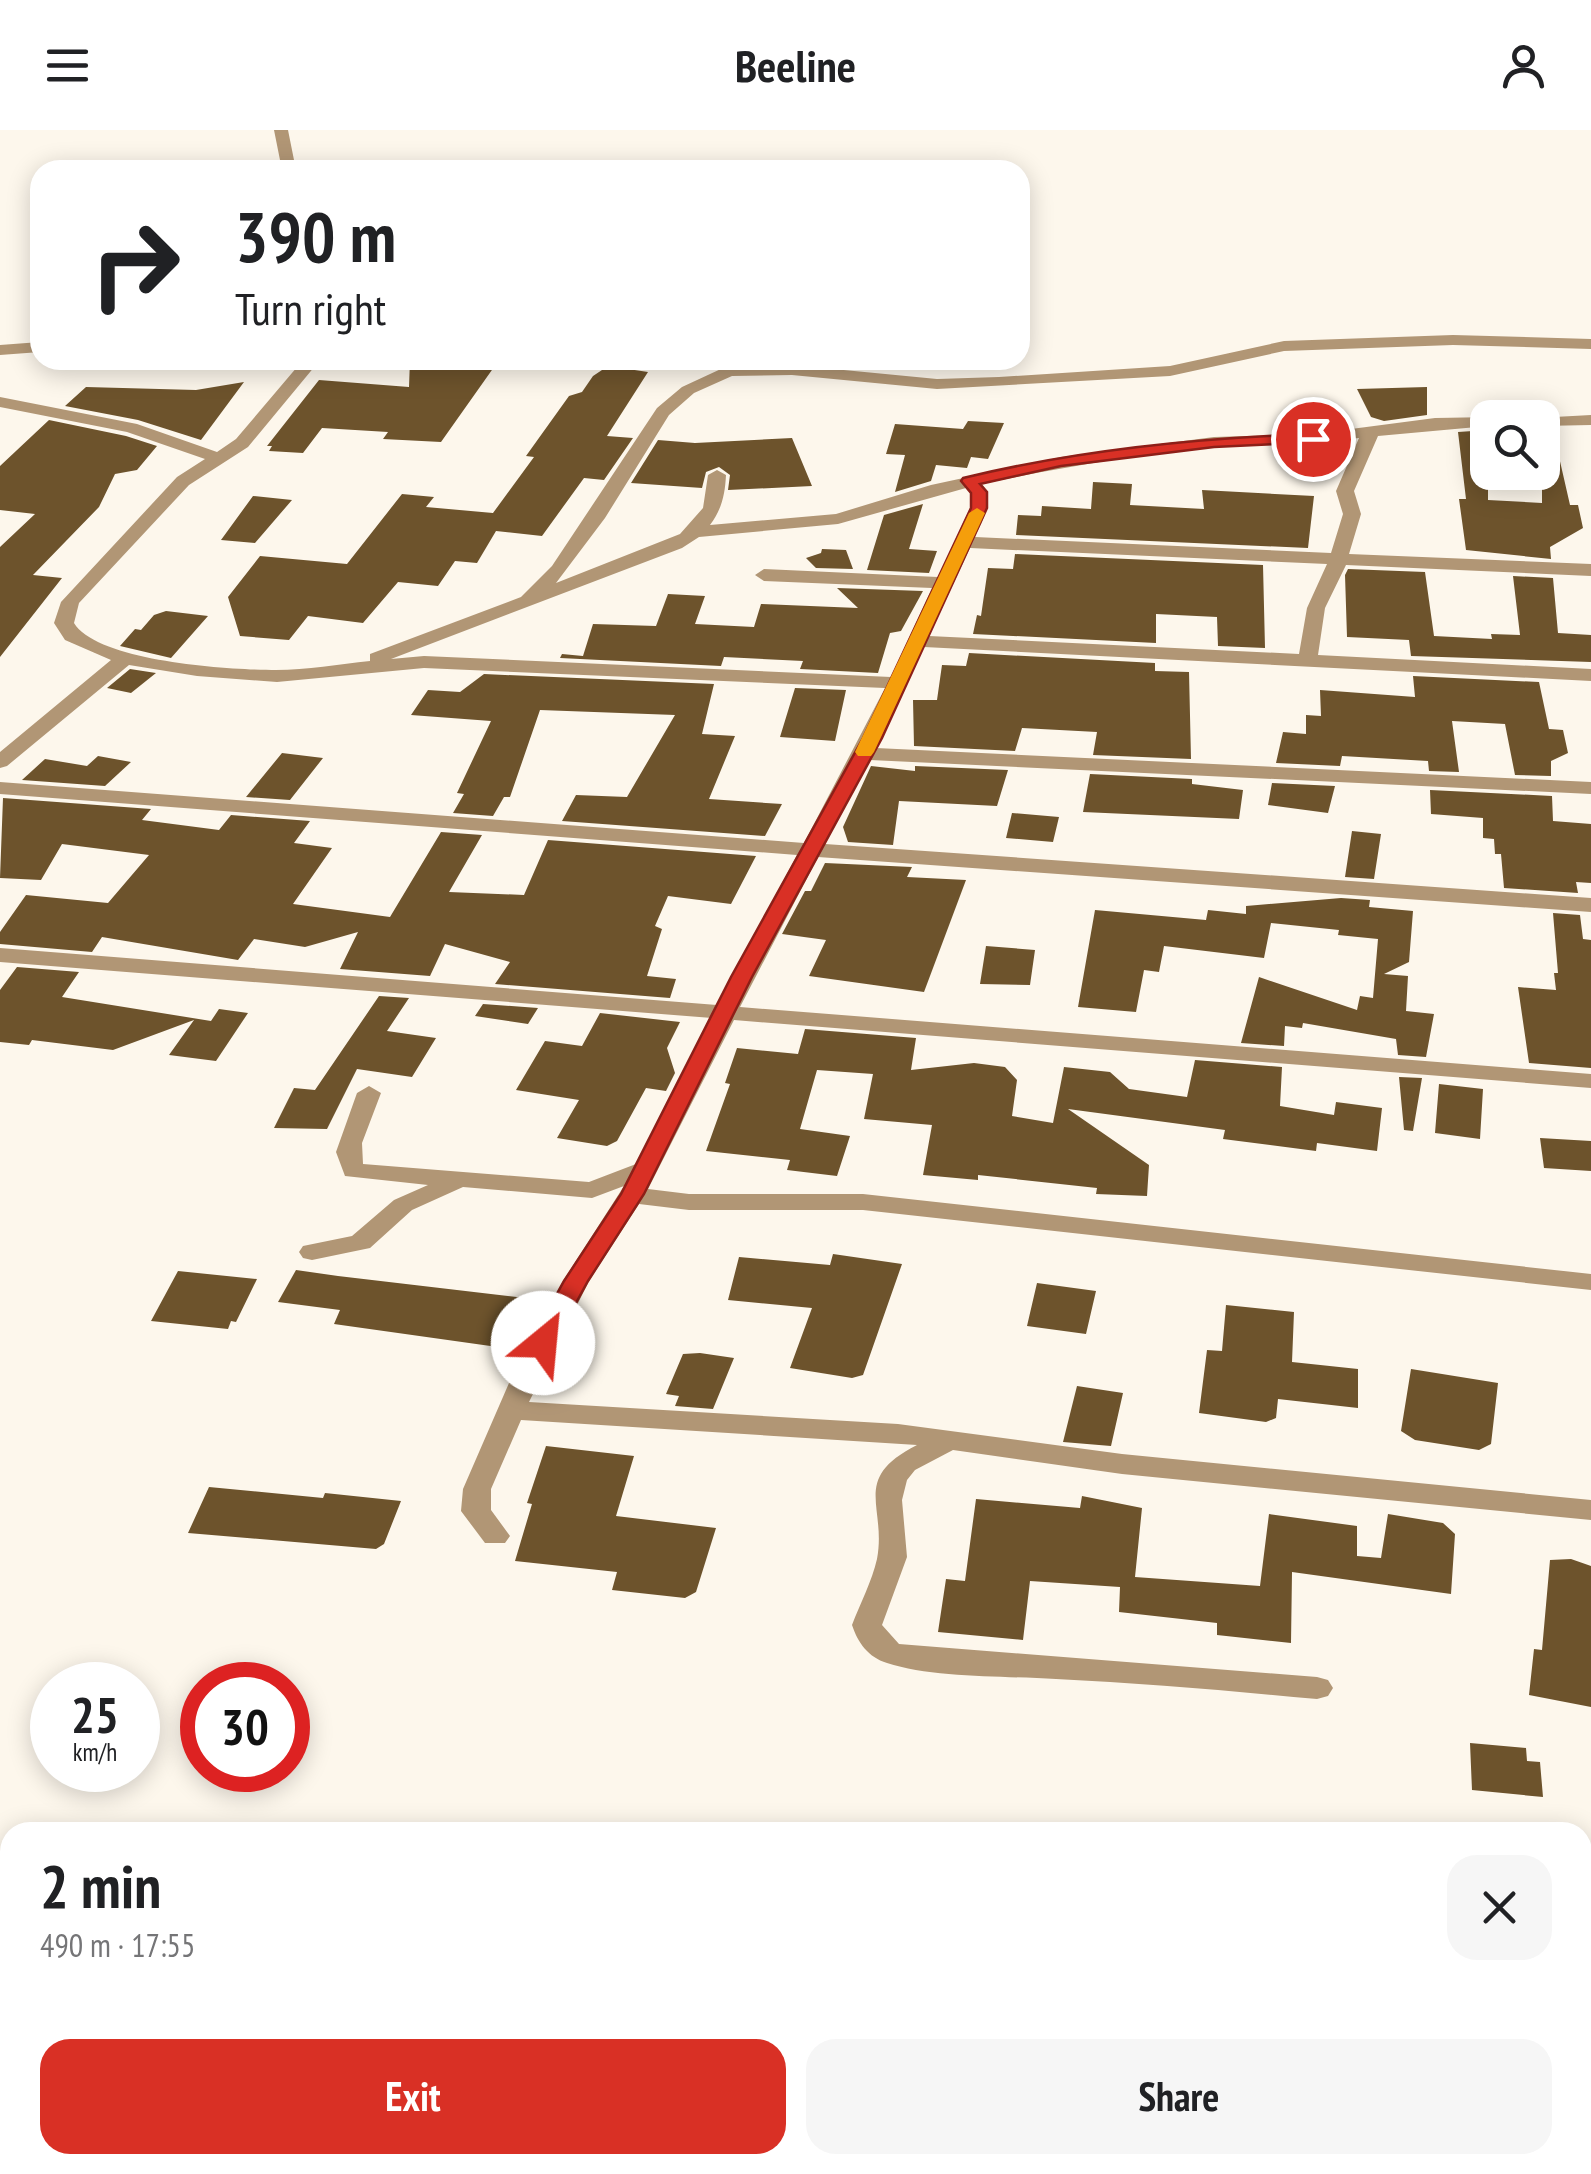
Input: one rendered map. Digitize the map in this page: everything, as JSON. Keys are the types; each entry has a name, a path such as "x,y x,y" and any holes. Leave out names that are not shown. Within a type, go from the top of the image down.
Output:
{"street":[{"path":"281,130 287,160"},
{"path":"527,601 559,570 578,544 663,412 688,390 729,371 792,370 937,384 1170,371 1284,346 1453,340 1591,344"},
{"path":"0,350 30,348"},
{"path":"300,370 242,444 184,481 70,602 64,623 72,636 124,658 197,670 276,676 424,662 898,683"},
{"path":"0,402 141,431 218,458"},
{"path":"1560,421 1591,420"},
{"path":"697,532 838,519 968,481 1061,462 1214,442 1371,433 1435,423 1470,422"},
{"path":"1307,662 1316,608 1339,559 1352,514 1344,491 1357,472 1362,446 1371,433"},
{"path":"354,668 676,544 697,532 710,514 717,492 716,475"},
{"path":"495,1536 476,1512 477,1488 576,1281 632,1194 898,683 979,508 979,492 968,481"},
{"path":"964,542 1591,570"},
{"path":"764,575 944,583"},
{"path":"917,641 1591,675"},
{"path":"0,762 124,658"},
{"path":"863,754 1591,788"},
{"path":"0,788 498,828 1591,905"},
{"path":"0,955 1591,1081"},
{"path":"369,1094 368,1105 347,1148 347,1162 354,1171 592,1190 645,1169"},
{"path":"312,1252 361,1242 403,1206 457,1181"},
{"path":"632,1194 689,1202 863,1202 1591,1282"},
{"path":"512,1410 812,1427 950,1440 1122,1464 1591,1510"},
{"path":"950,1440 906,1463 889,1488 892,1557 868,1625 874,1642 882,1648 910,1657 972,1664 1139,1672 1317,1688"}],"building":[{"path":"410,370 492,370 441,442 383,439 388,432 322,428 303,453 269,451 272,446 267,446 319,380 409,387"},
{"path":"602,370 648,372 607,436 633,438 604,480 584,478 542,536 496,531 477,563 455,561 438,586 398,582 363,623 308,616 289,640 240,636 228,597 260,556 347,564 402,494 434,497 426,507 493,513 534,457 526,456 569,396 582,392"},
{"path":"244,382 201,440 138,420 65,406 86,387 196,390"},
{"path":"1427,387 1427,415 1384,421 1371,417 1357,389"},
{"path":"49,420 157,446 137,470 115,474 99,507 33,575 62,578 0,657 0,547 35,514 0,510 0,466"},
{"path":"968,421 1004,423 988,459 971,457 967,468 936,465 931,481 895,492 905,455 886,454 895,424 963,429"},
{"path":"1470,431 1470,490 1488,490 1488,500 1542,503 1542,490 1560,490 1560,461 1570,505 1578,505 1583,528 1550,547 1551,559 1466,550 1459,499 1466,499 1458,432"},
{"path":"792,438 812,486 728,490 730,475 719,467 706,472 702,488 631,483 658,440 695,443"},
{"path":"1093,482 1132,484 1130,505 1204,509 1202,490 1314,496 1308,548 1016,535 1018,515 1041,516 1042,506 1091,509"},
{"path":"253,496 292,500 255,543 221,540"},
{"path":"923,504 909,549 937,551 929,573 867,570 884,515"},
{"path":"822,549 846,550 853,569 816,568 806,558"},
{"path":"1015,554 1263,565 1265,648 1218,646 1217,617 1156,614 1156,643 973,634 977,615 981,616 988,568 1013,569"},
{"path":"1348,569 1425,572 1434,636 1492,639 1491,634 1520,635 1513,576 1553,578 1558,633 1591,635 1591,662 1411,656 1409,640 1347,637"},
{"path":"837,588 923,591 901,631 890,633 878,673 800,669 803,661 724,657 721,666 560,658 562,654 583,656 593,624 656,626 668,594 705,596 695,624 754,627 761,604 858,608"},
{"path":"166,611 208,616 171,658 120,646 135,629 141,630 154,615"},
{"path":"969,653 1155,663 1155,671 1189,672 1191,759 1093,755 1097,732 1022,728 1015,751 914,746 913,700 937,700 942,665 966,666"},
{"path":"130,669 156,673 131,693 107,688"},
{"path":"484,674 714,684 702,734 735,736 709,799 782,804 765,836 562,821 576,795 627,797 675,715 540,710 510,797 504,797 493,816 453,813 464,794 457,793 491,721 411,715 428,690 460,692"},
{"path":"1413,676 1539,682 1549,729 1563,730 1568,753 1551,761 1551,776 1515,775 1505,724 1452,721 1459,772 1429,771 1428,761 1342,756 1340,766 1276,763 1283,732 1306,734 1306,715 1321,716 1320,690 1415,697"},
{"path":"795,688 846,690 835,741 780,737"},
{"path":"282,753 323,758 290,800 246,797"},
{"path":"98,756 131,762 105,786 22,780 45,759 87,766"},
{"path":"871,766 915,771 915,766 1008,770 997,806 899,801 893,845 848,842 843,827"},
{"path":"1090,774 1192,779 1192,784 1243,790 1239,819 1083,812"},
{"path":"1272,783 1335,786 1328,813 1268,805"},
{"path":"1430,790 1552,796 1553,821 1591,824 1591,883 1576,882 1578,893 1504,888 1501,854 1495,854 1494,839 1483,838 1483,818 1431,814"},
{"path":"3,798 151,809 142,820 219,830 231,815 310,821 294,843 332,848 293,904 390,917 441,832 482,835 449,892 524,895 548,840 756,856 731,904 668,896 655,926 662,929 647,976 676,979 670,998 495,984 510,962 445,944 430,976 340,969 358,932 305,947 254,939 238,960 102,937 92,952 0,944 0,932 26,895 108,903 149,855 62,844 41,880 0,878"},
{"path":"1012,813 1059,817 1053,842 1006,838"},
{"path":"1352,831 1381,834 1374,879 1345,877"},
{"path":"825,863 912,867 907,877 966,880 924,992 809,976 826,940 782,934"},
{"path":"1341,898 1370,900 1369,907 1413,911 1409,962 1384,974 1408,976 1406,1011 1434,1014 1426,1057 1398,1055 1396,1039 1303,1023 1302,1028 1285,1026 1284,1046 1241,1043 1259,977 1357,1010 1360,996 1373,998 1378,939 1338,935 1339,930 1271,923 1264,958 1164,946 1159,972 1144,970 1136,1012 1078,1007 1095,910 1206,920 1208,910 1246,914 1246,906"},
{"path":"1553,913 1580,915 1583,939 1591,940 1591,1068 1529,1063 1518,987 1556,990"},
{"path":"986,946 1035,950 1030,985 980,984"},
{"path":"17,967 79,972 62,997 211,1021 219,1009 248,1013 216,1061 169,1055 194,1020 113,1050 32,1040 29,1045 0,1042 0,990"},
{"path":"379,996 409,998 387,1031 436,1038 412,1077 357,1069 327,1129 274,1128 294,1088 315,1090"},
{"path":"483,1004 538,1008 528,1024 475,1016"},
{"path":"600,1013 680,1022 667,1048 675,1073 666,1091 646,1088 617,1141 607,1146 557,1138 579,1100 516,1090 545,1041 582,1046"},
{"path":"805,1029 916,1038 911,1070 974,1063 1005,1067 1017,1080 1012,1116 1053,1123 1064,1067 1110,1072 1129,1089 1187,1097 1195,1060 1282,1067 1280,1106 1334,1115 1336,1102 1382,1108 1377,1151 1317,1143 1316,1151 1223,1139 1225,1130 1068,1109 1149,1165 1147,1196 1096,1194 1097,1188 978,1175 978,1180 923,1175 932,1125 864,1119 873,1074 817,1070 800,1129 850,1136 837,1176 787,1170 790,1160 706,1151 730,1084 725,1083 737,1048 798,1054"},
{"path":"1399,1077 1422,1078 1413,1131 1404,1130"},
{"path":"1439,1084 1483,1089 1480,1139 1435,1133"},
{"path":"1540,1138 1591,1141 1591,1171 1544,1168"},
{"path":"833,1254 902,1264 863,1375 852,1378 790,1368 812,1308 728,1300 739,1257 830,1265"},
{"path":"296,1270 534,1299 512,1349 334,1324 340,1310 278,1302"},
{"path":"178,1271 257,1279 236,1322 231,1321 228,1329 151,1321"},
{"path":"1037,1283 1096,1291 1086,1334 1027,1326"},
{"path":"1226,1305 1294,1312 1292,1362 1358,1369 1358,1408 1278,1399 1276,1418 1266,1422 1199,1413 1207,1350 1222,1351"},
{"path":"683,1354 734,1358 713,1409 675,1406 679,1396 666,1394"},
{"path":"1411,1369 1498,1383 1491,1444 1479,1450 1415,1440 1401,1431"},
{"path":"1077,1386 1123,1393 1111,1446 1063,1442"},
{"path":"546,1446 634,1456 616,1516 716,1528 696,1592 685,1598 612,1590 617,1572 515,1561 532,1504 527,1503"},
{"path":"209,1487 401,1501 384,1544 376,1549 188,1533"},
{"path":"1082,1496 1142,1508 1135,1577 1260,1586 1269,1514 1357,1526 1357,1556 1381,1558 1388,1514 1443,1523 1455,1534 1451,1594 1292,1572 1291,1643 1217,1635 1217,1623 1119,1612 1120,1587 1030,1581 1023,1640 938,1632 946,1579 965,1581 976,1499 1080,1508"},
{"path":"1571,1559 1591,1566 1591,1707 1529,1695 1534,1649 1542,1650 1550,1560"},
{"path":"1470,1743 1526,1748 1527,1761 1540,1762 1543,1797 1472,1790"}],"slow traffic":[{"path":"864,752 977,513"}],"route":[{"path":"543,1343 576,1281 632,1194 720,1026 741,977 872,738 979,508 979,492 968,481 1061,462 1214,442 1313,439"}]}
